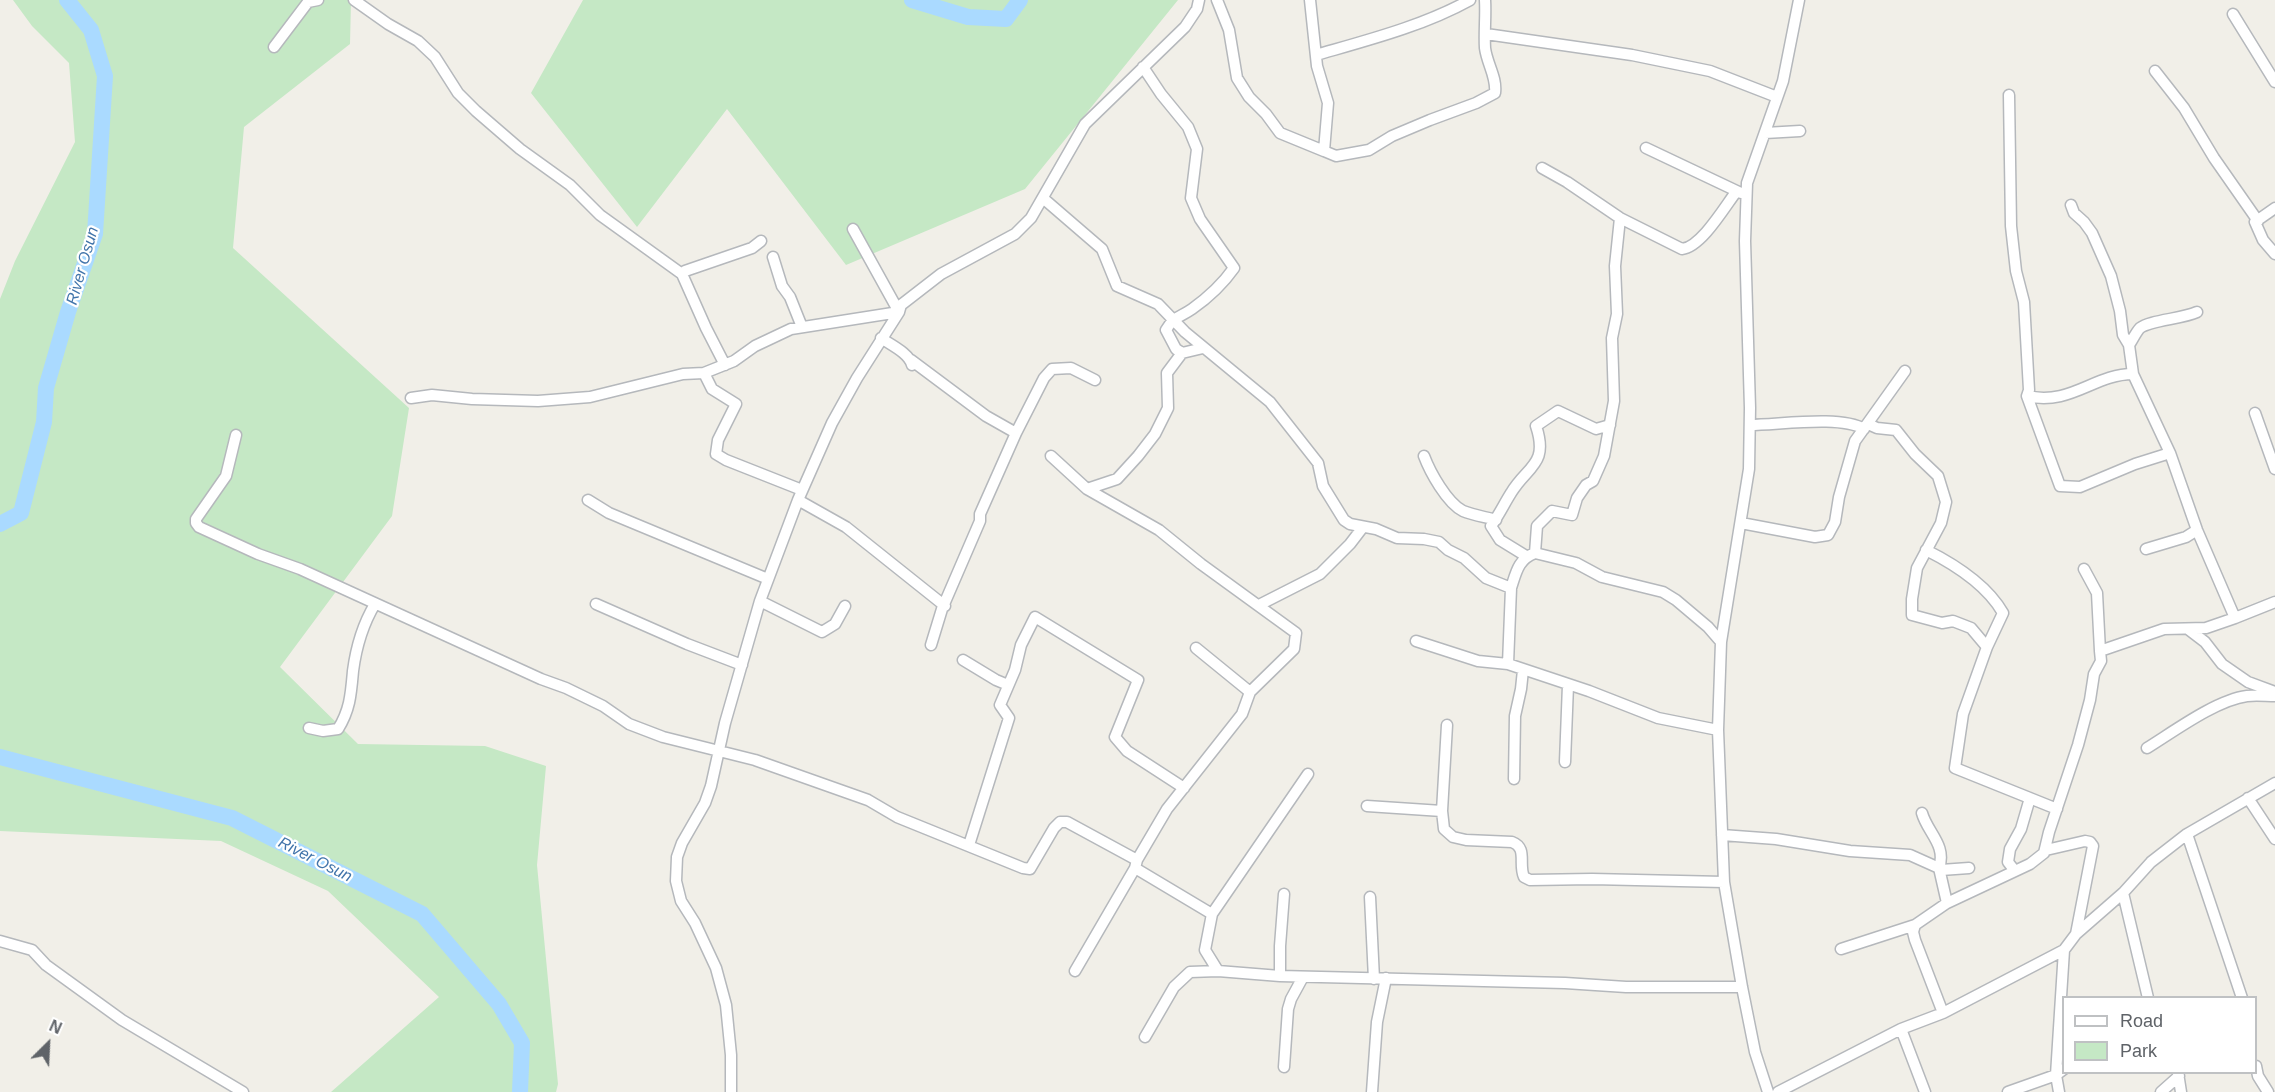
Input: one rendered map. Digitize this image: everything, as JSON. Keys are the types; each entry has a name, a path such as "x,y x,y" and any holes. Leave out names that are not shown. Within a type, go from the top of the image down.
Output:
{"street":[{"path":"274,47 308,2 318,0"},
{"path":"354,0 388,24 418,41 435,57 458,93 476,111 520,149 570,185 600,215 682,273 725,365"},
{"path":"731,1092 731,1055 726,1005 716,968 695,923 681,901 676,880 677,857 705,803 720,750 724,723 759,601 800,495 832,423 881,338 899,312 901,305 941,274 1015,234 1031,218 1044,199 1085,124 1185,27 1197,9 1199,0"},
{"path":"1217,0 1229,30 1237,78 1249,97 1280,133 1336,156 1369,150 1392,136 1476,103 1495,93 1496,82 1485,46 1485,0"},
{"path":"1310,0 1317,66 1328,103 1324,151"},
{"path":"1316,55 1370,40 1446,12 1470,0"},
{"path":"1542,168 1620,218 1682,249 1690,248 1742,193 1783,81 1799,0"},
{"path":"2233,14 2275,82"},
{"path":"1486,34 1632,56 1710,71 1777,97"},
{"path":"1143,67 1161,94 1188,127 1197,149 1191,198 1200,219 1234,268 1223,285 1189,311 1172,319 1166,330 1176,350 1182,353"},
{"path":"2155,71 2184,108 2214,158 2258,221"},
{"path":"2009,95 2011,226 2016,271 2024,302 2028,396 2060,486 2080,487 2135,464 2170,453"},
{"path":"1765,133 1800,131"},
{"path":"1646,148 1742,193"},
{"path":"1742,193 1750,425 1749,469 1721,642 1718,730 1724,882 1755,1052 1768,1092"},
{"path":"1044,199 1102,249 1117,286 1158,304 1203,348 1270,402 1318,463 1323,486 1338,513 1350,525 1376,528 1397,538 1439,542 1448,550 1464,558 1486,578 1511,588"},
{"path":"2071,205 2074,213 2092,233 2111,276 2120,311 2123,335 2129,345 2133,374 2170,453 2197,530 2235,618"},
{"path":"2275,208 2255,222 2263,240 2275,254"},
{"path":"1508,664 1511,588 1518,569 1530,554 1537,526 1552,511 1572,515 1577,498 1586,485 1593,481 1604,456 1614,401 1612,338 1617,314 1616,266 1620,218"},
{"path":"853,230 899,312"},
{"path":"682,273 752,248 761,242"},
{"path":"773,257 782,286 790,297 802,327"},
{"path":"411,398 432,395 538,401 590,397 684,374 704,373 725,365 755,346 792,328 899,312"},
{"path":"2123,335 2154,322 2185,317 2197,312"},
{"path":"2129,345 2140,328"},
{"path":"881,338 911,364 986,416 1016,433"},
{"path":"1088,489 1117,478 1155,434 1168,408 1167,373 1182,353 1203,348"},
{"path":"931,645 980,521 980,514 1016,433 1044,378 1052,369 1071,368 1095,380"},
{"path":"1742,523 1815,537 1828,535 1835,522 1839,497 1855,441 1905,371"},
{"path":"704,373 712,389 736,404 718,440 716,454 800,495 846,527 945,606"},
{"path":"2028,396 2039,399 2057,398 2120,374 2133,374"},
{"path":"1610,425 1596,429 1558,411 1536,426 1540,439 1537,464 1512,491 1491,526 1500,540 1530,554 1576,563 1602,577 1663,592 1708,627 1721,642"},
{"path":"2255,413 2275,469"},
{"path":"1750,425 1830,422 1896,430 1915,454 1938,476 1946,502 1941,523 1917,568 1912,615 1942,623 1953,621 1971,628 1986,647"},
{"path":"236,435 226,476 207,502 196,523 199,527 221,538 279,562 300,568 541,679 566,688 603,706 629,724 663,738 754,760 868,800 897,817 969,844 1023,868 1030,869 1054,828 1060,822 1067,822 1212,914"},
{"path":"1051,456 1088,489 1159,530 1201,564 1296,633 1294,649 1250,692 1242,714 1167,809 1075,971"},
{"path":"1424,456 1452,504 1463,511 1496,520"},
{"path":"588,500 609,513 768,579"},
{"path":"1259,605 1320,574 1350,544 1363,527"},
{"path":"2146,549 2186,537 2197,530"},
{"path":"1926,550 1975,580 1996,601 2003,613 1986,647 1963,714 1954,768 2057,809"},
{"path":"1840,949 1915,925 1947,903 2041,857 2046,850 2049,832 2078,745 2090,700 2094,674 2101,661 2097,593 2084,569"},
{"path":"759,601 822,632 835,624 845,606"},
{"path":"2100,651 2132,642 2143,634 2164,629 2206,628 2275,602"},
{"path":"309,728 323,731 338,729 346,717 351,701 353,671 358,647 366,620 375,604"},
{"path":"596,604 687,644 742,665"},
{"path":"969,844 1010,718 1000,705 1015,670 1020,645 1035,617 1138,680 1115,736 1127,751 1184,788"},
{"path":"2205,642 2206,628"},
{"path":"2188,629 2205,642 2223,664 2248,682 2275,694"},
{"path":"1416,641 1478,661 1508,664 1589,691 1658,718 1718,730"},
{"path":"1196,648 1250,692"},
{"path":"963,660 1008,685"},
{"path":"1514,779 1515,716 1523,670"},
{"path":"1565,762 1568,685"},
{"path":"2147,748 2193,719 2221,705 2245,696 2275,694"},
{"path":"1447,725 1442,811 1444,829 1453,837 1518,844 1522,851 1521,871 1524,877 1530,880 1724,882"},
{"path":"1218,971 1205,950 1212,914 1308,774"},
{"path":"1778,1092 2064,950 2076,934 2123,892 2151,862 2187,834 2275,783"},
{"path":"2015,871 2008,862 2010,849 2021,829 2030,798"},
{"path":"2248,798 2275,839"},
{"path":"1367,806 1442,811"},
{"path":"1922,813 1925,823 1938,841 1940,869 1947,903"},
{"path":"2187,834 2240,996"},
{"path":"1722,835 1776,839 1850,851 1910,855 1940,869 1969,868"},
{"path":"2046,850 2085,841 2090,842 2093,846 2076,934"},
{"path":"2123,892 2145,995"},
{"path":"1280,976 1284,894"},
{"path":"1370,897 1380,978 1372,1092"},
{"path":"1915,925 1913,932 1915,940 1943,1012"},
{"path":"0,941 32,950 46,965 122,1020 243,1092"},
{"path":"2062,996 2064,950"},
{"path":"1145,1037 1180,979 1190,972 1218,971 1280,976 1565,983 1626,987 1742,987"},
{"path":"1284,1067 1288,1009 1303,976"},
{"path":"2060,1092 2062,1011"},
{"path":"1901,1029 1925,1092"},
{"path":"2257,1071 2268,1092"},
{"path":"2008,1092 2060,1072"},
{"path":"2161,1092 2178,1074"},
{"path":"2178,1074 2181,1092"}],"green space":[{"path":"13,0 351,0 350,44 244,127 233,248 409,408 392,516 280,667 358,744 485,746 546,766 537,865 558,1084 556,1092 331,1092 439,997 328,891 221,841 0,831 0,299 15,261 75,142 69,63 32,26"},
{"path":"583,0 1178,0 1025,189 846,265 727,109 637,227 531,93"}],"waterway":[{"name":"River Osun","path":"0,524 21,513 44,422 46,388 68,312 95,234 105,76 91,30 67,0"},
{"name":"River Osun","path":"912,0 968,17 1006,19 1020,0"},
{"name":"River Osun","path":"0,757 232,818 422,914 499,1004 522,1043 520,1092"}]}
